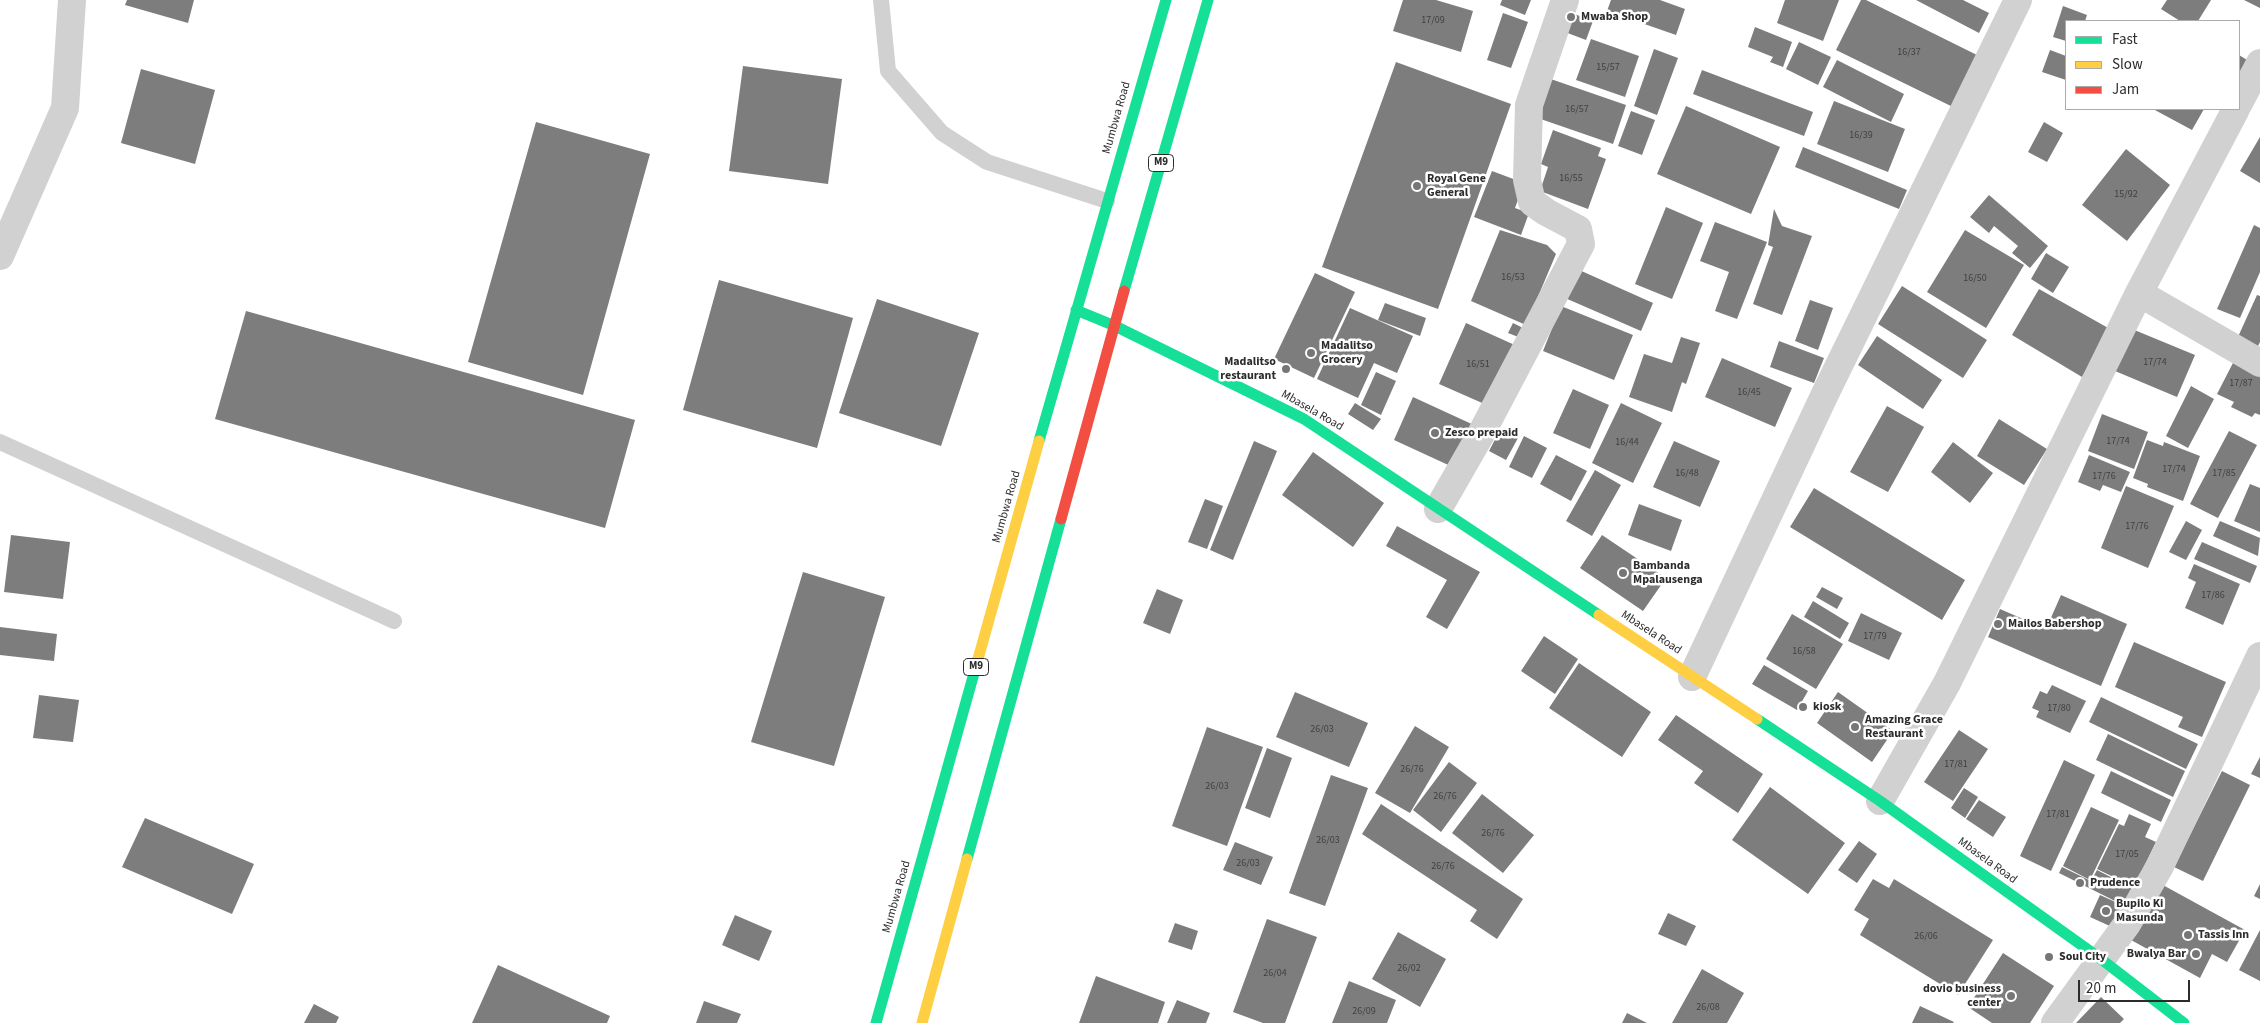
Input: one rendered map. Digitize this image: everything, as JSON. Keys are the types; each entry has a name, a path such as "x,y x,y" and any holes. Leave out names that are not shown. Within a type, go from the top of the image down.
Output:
{"main road":[{"name":"Mumbwa Road","path":"876,1023 1076,310 1166,0"},
{"name":"M9","path":"922,1023 1115,326 1208,0"},
{"name":"Mbasela Road","path":"1076,310 1115,326 1304,419 1880,801 2101,960 2184,1023"}],"street":[{"path":"0,256 65,108 72,0"},
{"path":"1438,509 1481,434 1581,244 1578,229 1546,212 1532,202 1527,180 1529,104 1565,0"},
{"path":"1692,677 1833,378 2018,0"},
{"path":"2240,101 2260,63"},
{"path":"1880,801 1947,683 2139,293 2235,110"},
{"path":"2139,293 2260,363"},
{"path":"2055,1023 2126,924 2160,866 2260,656"}],"lane":[{"path":"881,0 888,71 942,133 987,162 1107,201"},
{"path":"0,442 394,621"}],"building":[{"path":"127,0 194,0 188,23 125,5"},
{"path":"1403,0 1436,0 1473,11 1461,52 1393,31"},
{"path":"1502,0 1531,0 1525,15 1500,5"},
{"path":"1611,0 1660,0 1685,9 1676,35 1607,11"},
{"path":"1785,0 1839,0 1823,41 1777,23"},
{"path":"1861,0 1866,0 1981,57 1955,108 1836,50"},
{"path":"1916,0 1963,0 1989,13 1979,33"},
{"path":"2167,0 2211,0 2199,20 2178,20 2161,9"},
{"path":"2244,0 2260,0 2260,8"},
{"path":"2063,6 2087,15 2085,20 2065,20 2065,41 2053,37"},
{"path":"1564,10 1593,21 1586,40 1557,29"},
{"path":"1503,13 1528,22 1511,68 1487,60"},
{"path":"1755,27 1792,42 1783,67 1770,62 1773,57 1748,47"},
{"path":"1591,39 1639,56 1625,97 1576,80"},
{"path":"1799,42 1831,57 1818,85 1786,69"},
{"path":"1654,49 1678,58 1657,115 1634,106"},
{"path":"2050,50 2065,56 2065,80 2042,72"},
{"path":"2240,56 2252,63 2240,85"},
{"path":"1837,60 1904,94 1891,122 1823,87"},
{"name":"Royal Gene General","path":"1396,62 1511,104 1438,309 1322,267"},
{"path":"743,66 842,79 828,184 729,171"},
{"path":"141,69 215,90 195,164 121,143"},
{"path":"1702,70 1813,112 1804,136 1693,94"},
{"path":"1542,76 1626,105 1613,144 1529,115"},
{"path":"1834,101 1905,129 1888,172 1817,144"},
{"path":"1686,106 1780,147 1751,214 1657,174"},
{"path":"2155,110 2203,110 2192,130"},
{"path":"1631,111 1655,120 1642,155 1618,146"},
{"path":"536,122 650,154 583,395 468,362"},
{"path":"2044,122 2063,133 2047,162 2028,152"},
{"path":"1553,130 1601,148 1598,156 1606,159 1588,209 1540,191 1548,167 1541,164"},
{"path":"2260,137 2260,183 2240,171"},
{"path":"1803,147 1907,190 1899,209 1795,167"},
{"path":"2126,149 2170,185 2127,241 2082,205"},
{"path":"1492,171 1524,183 1515,208 1529,213 1521,235 1474,217"},
{"path":"1989,195 2048,246 2030,268 2012,253 2018,246 1994,226 1989,233 1970,217"},
{"path":"1666,207 1703,223 1672,299 1635,284"},
{"path":"1774,209 1782,226 1812,236 1782,315 1753,304 1773,247 1768,245"},
{"path":"1715,222 1767,242 1737,319 1715,311 1729,272 1700,261"},
{"path":"2254,225 2260,228 2260,272 2240,318 2217,309"},
{"path":"1500,230 1547,245 1556,254 1526,325 1471,301"},
{"path":"1965,230 2024,265 1986,328 1927,292"},
{"path":"2046,253 2069,267 2053,293 2031,279"},
{"path":"1577,269 1653,303 1641,331 1565,298"},
{"path":"1315,273 1355,292 1314,378 1274,359"},
{"path":"719,280 853,318 817,448 683,410"},
{"path":"1902,286 1987,340 1963,378 1878,324"},
{"path":"2039,289 2110,329 2082,377 2012,335"},
{"path":"2257,295 2260,296 2260,342 2257,348 2237,339"},
{"path":"877,299 979,333 941,446 839,413"},
{"path":"1810,300 1833,308 1818,350 1795,341"},
{"path":"1385,303 1426,318 1420,336 1378,320"},
{"path":"1561,306 1633,335 1614,380 1543,351"},
{"path":"1350,308 1413,336 1397,373 1374,363 1358,398 1317,379"},
{"path":"246,311 635,420 605,528 215,419"},
{"path":"1466,323 1517,346 1489,406 1439,384"},
{"path":"1513,323 1525,329 1521,338 1508,333"},
{"path":"2132,329 2195,355 2177,397 2115,371"},
{"path":"1877,336 1942,380 1923,409 1858,365"},
{"path":"1681,337 1700,343 1686,384 1682,382 1672,412 1629,397 1644,354 1672,363"},
{"path":"1779,341 1824,358 1814,383 1770,367"},
{"path":"1722,358 1792,388 1775,427 1705,397"},
{"path":"2234,361 2260,374 2260,415 2255,413 2252,417 2231,407 2234,402 2217,394"},
{"path":"1376,372 1396,381 1381,415 1361,405"},
{"path":"2191,386 2214,399 2188,448 2166,436"},
{"path":"1573,389 1609,405 1590,449 1553,433"},
{"name":"Zesco prepaid","path":"1413,397 1476,426 1457,469 1394,440"},
{"path":"1355,403 1381,419 1373,430 1348,414"},
{"path":"1621,403 1662,423 1633,483 1592,463"},
{"path":"1887,406 1924,427 1888,492 1850,472"},
{"path":"2102,414 2148,432 2134,469 2088,451"},
{"path":"1999,419 2047,449 2024,485 1977,456"},
{"path":"1501,428 1518,438 1506,460 1489,451"},
{"path":"2229,431 2257,445 2218,518 2190,504"},
{"path":"1524,436 1547,448 1532,478 1509,467"},
{"path":"2147,440 2163,446 2164,442 2200,456 2183,501 2147,487 2148,484 2133,478"},
{"path":"1254,441 1277,451 1233,560 1210,550"},
{"path":"1674,441 1720,461 1700,507 1653,487"},
{"path":"1953,442 1993,473 1970,503 1931,472"},
{"path":"1313,452 1384,503 1353,547 1282,495"},
{"path":"1556,455 1587,471 1571,501 1540,484"},
{"path":"2089,455 2130,472 2121,492 2103,485 2100,491 2078,482"},
{"path":"1595,470 1621,485 1592,536 1566,521"},
{"path":"2250,484 2260,488 2260,532 2234,521"},
{"path":"2126,486 2174,506 2148,568 2101,548"},
{"path":"1814,488 1965,580 1942,620 1790,527"},
{"path":"1205,499 1223,506 1207,549 1188,542"},
{"path":"1639,504 1682,520 1671,551 1628,535"},
{"path":"2186,521 2202,530 2186,560 2169,552"},
{"path":"2220,521 2260,538 2258,556 2213,536"},
{"path":"1397,526 1480,572 1447,629 1426,617 1447,580 1386,546"},
{"path":"11,535 70,542 63,599 4,592"},
{"name":"Bambanda Mpalausenga","path":"1602,535 1666,578 1643,611 1580,568"},
{"path":"2202,542 2257,566 2250,583 2194,559"},
{"path":"2194,564 2240,584 2223,625 2185,608 2196,582 2188,578"},
{"path":"803,572 885,597 834,766 751,742"},
{"path":"1822,587 1843,598 1837,609 1816,597"},
{"path":"1157,589 1183,600 1170,634 1143,623"},
{"path":"2061,595 2127,624 2101,686 1988,637 2000,609 2046,629"},
{"path":"1813,601 1849,623 1840,639 1804,617"},
{"path":"1861,613 1902,633 1889,660 1848,641"},
{"path":"1792,614 1843,644 1816,689 1766,659"},
{"path":"0,627 57,634 54,661 0,655"},
{"path":"1544,636 1578,659 1555,694 1521,671"},
{"path":"2134,642 2226,682 2202,737 2178,727 2183,717 2115,687"},
{"path":"1579,663 1651,712 1622,757 1549,708"},
{"path":"1764,665 1808,691 1797,710 1752,684"},
{"path":"2052,685 2086,701 2070,733 2036,717 2039,711 2032,708 2040,691 2047,694"},
{"path":"1295,692 1368,723 1349,767 1276,737"},
{"name":"Amazing Grace Restaurant","path":"1838,692 1893,731 1872,762 1817,723"},
{"path":"39,695 79,700 73,742 33,738"},
{"path":"2101,697 2198,744 2186,769 2089,722"},
{"path":"1676,715 1763,774 1738,813 1694,783 1703,771 1658,740"},
{"path":"1415,726 1449,747 1410,813 1375,793"},
{"path":"1207,727 1263,747 1227,846 1172,826"},
{"path":"1959,730 1988,749 1953,801 1924,782"},
{"path":"2108,734 2185,771 2173,797 2096,760"},
{"path":"1267,748 1292,758 1270,818 1245,808"},
{"path":"2260,757 2260,778 2251,774"},
{"path":"2064,760 2095,775 2051,871 2020,856"},
{"path":"1449,762 1477,783 1441,832 1413,810"},
{"path":"2111,771 2171,800 2161,822 2101,793"},
{"path":"2222,771 2250,785 2203,881 2174,867"},
{"path":"1331,775 1368,788 1325,906 1289,893"},
{"path":"1770,787 1845,843 1808,894 1732,840"},
{"path":"1964,788 1978,797 1965,818 1951,808"},
{"path":"1482,794 1534,835 1503,873 1452,833"},
{"path":"1979,800 2006,817 1993,837 1966,819"},
{"path":"1381,804 1523,899 1497,939 1470,921 1477,910 1362,834"},
{"path":"2091,807 2119,820 2090,880 2063,866"},
{"path":"2129,814 2151,824 2145,837 2156,842 2134,887 2097,869 2119,824 2124,826"},
{"path":"145,818 254,864 232,914 122,867"},
{"path":"1859,841 1877,854 1857,883 1838,870"},
{"path":"1235,842 1273,857 1261,885 1223,870"},
{"path":"2062,867 2091,881 2097,870 2132,888 2123,905 2059,873"},
{"path":"1873,879 1889,888 1894,879 1993,940 1958,995 1860,935 1869,919 1854,910"},
{"name":"Tassis Inn","path":"2161,884 2245,930 2227,962 2212,954 2200,978 2131,940"},
{"path":"2260,884 2260,899 2254,896"},
{"name":"Bupilo Ki Masunda","path":"2100,895 2122,905 2112,927 2090,917"},
{"path":"1668,913 1696,926 1686,946 1658,934"},
{"path":"735,915 772,931 759,961 722,945"},
{"path":"1267,919 1317,937 1285,1023 1263,1023 1233,1012"},
{"path":"1175,923 1198,931 1192,950 1168,942"},
{"path":"2260,930 2260,981 2239,970"},
{"path":"1398,932 1446,959 1420,1007 1372,979"},
{"name":"dovio business center","path":"2003,953 2054,986 2030,1023 1992,1023 1968,1007"},
{"path":"498,965 610,1016 607,1023 472,1023"},
{"path":"1702,969 1744,993 1727,1023 1672,1023"},
{"path":"1096,976 1165,1002 1158,1023 1079,1023"},
{"path":"1349,981 1396,1000 1387,1023 1332,1023"},
{"path":"2101,997 2124,1019 2120,1023 2076,1023"},
{"path":"1177,1000 1210,1013 1206,1023 1167,1023"},
{"path":"704,1001 741,1014 737,1023 696,1023"},
{"path":"314,1004 339,1017 336,1023 304,1023"},
{"path":"1920,1006 1954,1022 1912,1023"},
{"path":"1627,1013 1647,1023 1622,1023"}],"traffic: fast":[{"path":"1039,441 1166,0"},
{"path":"1124,291 1208,0"},
{"path":"1076,310 1115,326 1304,419 1599,615"},
{"path":"967,859 1061,519"},
{"path":"876,1023 978,659"},
{"path":"1757,719 1880,801 2101,959 2184,1023"}],"traffic: slow":[{"path":"978,659 1039,441"},
{"path":"1599,615 1757,719"},
{"path":"922,1023 967,859"}],"traffic: jam":[{"path":"1061,519 1124,291"}],"place":[{"name":"Mwaba Shop","path":"1571,17"},
{"name":"Royal Gene General","path":"1417,186"},
{"name":"Madalitso Grocery","path":"1311,353"},
{"name":"Madalitso restaurant","path":"1286,369"},
{"name":"Zesco prepaid","path":"1435,433"},
{"name":"Bambanda Mpalausenga","path":"1623,573"},
{"name":"Mailos Babershop","path":"1998,624"},
{"name":"kiosk","path":"1803,707"},
{"name":"Amazing Grace Restaurant","path":"1855,727"},
{"name":"Prudence","path":"2080,883"},
{"name":"Bupilo Ki Masunda","path":"2106,911"},
{"name":"Tassis Inn","path":"2188,935"},
{"name":"Bwalya Bar","path":"2196,954"},
{"name":"Soul City","path":"2049,957"},
{"name":"dovio business center","path":"2011,996"}]}
